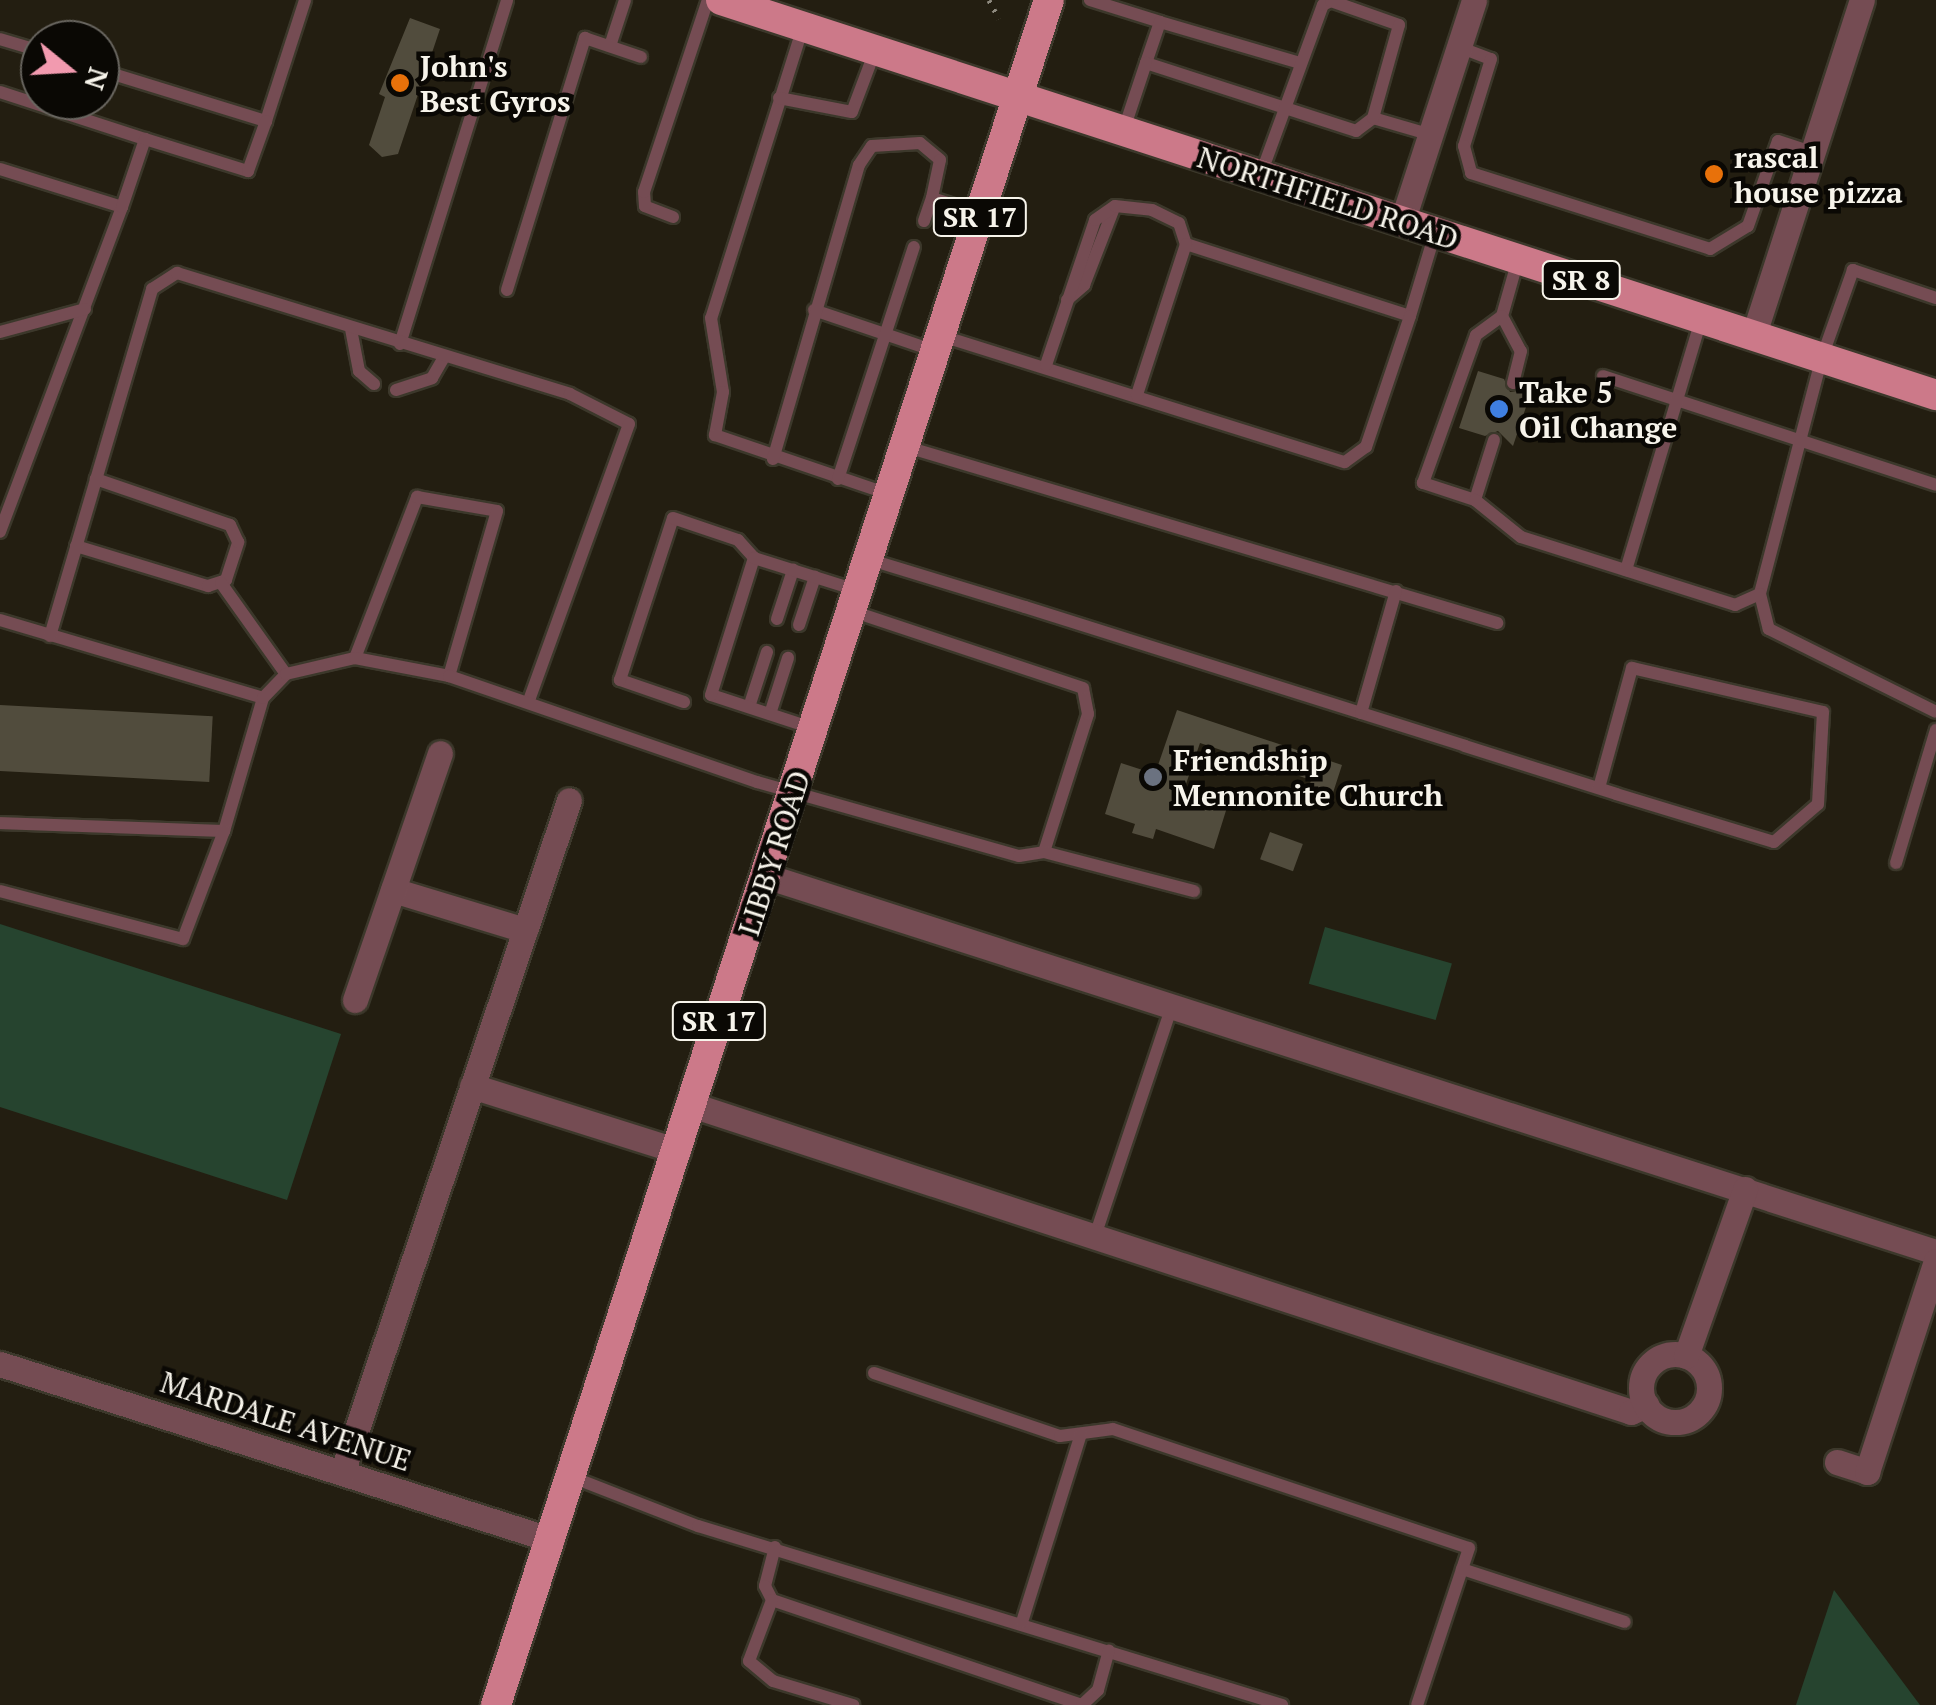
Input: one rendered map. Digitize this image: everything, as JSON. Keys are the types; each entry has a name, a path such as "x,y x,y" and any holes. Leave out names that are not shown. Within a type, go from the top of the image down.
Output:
{"main road":[{"name":"NORTHFIELD ROAD","path":"721,0 1936,395"},
{"name":"LIBBY ROAD","path":"496,1705 858,602 1049,0"}],"street":[{"path":"1402,222 1474,0"},
{"path":"1752,337 1862,0"},
{"path":"354,1000 440,753"},
{"path":"342,1473 569,800"},
{"path":"766,876 1936,1252"},
{"path":"393,890 525,930"},
{"path":"472,1086 678,1151"},
{"path":"692,1105 1630,1412 1646,1406"},
{"path":"1686,1356 1744,1189"},
{"path":"1837,1462 1867,1472 1936,1262"},
{"path":"1686,1356 1704,1371 1705,1403 1680,1422 1646,1406 1641,1392 1650,1365 1686,1356"},
{"name":"MARDALE AVENUE","path":"0,1364 552,1540"}],"lane":[{"path":"0,92 248,172 305,0"},
{"path":"400,344 507,0"},
{"path":"610,46 625,0"},
{"path":"673,217 644,206 644,192 708,0"},
{"path":"1090,0 1300,63"},
{"path":"1146,64 1285,109 1356,131 1373,118 1399,25 1330,1 1300,63 1285,109 1260,176"},
{"path":"1123,132 1160,22"},
{"path":"803,28 711,318 723,392 715,436 772,459 892,495"},
{"path":"507,290 585,38 641,57"},
{"path":"1459,47 1491,59 1464,146 1470,173 1710,248 1748,226 1778,141 1812,152"},
{"path":"780,98 852,112 876,51"},
{"path":"120,76 266,121"},
{"path":"1373,118 1431,134"},
{"path":"0,532 122,208 144,139"},
{"path":"772,459 859,165 872,146 906,140 936,151 932,198 924,221"},
{"path":"0,169 122,208"},
{"path":"932,198 982,214"},
{"path":"1046,365 1095,220 1115,206 1180,223 1186,244 1137,395"},
{"path":"814,310 885,334 1046,365 1344,462 1366,447 1435,233"},
{"path":"1186,244 1410,316"},
{"path":"838,479 914,247"},
{"path":"1518,260 1502,316 1476,335 1422,483 1475,500 1521,537 1736,605 1760,594"},
{"path":"1936,298 1853,270 1822,356 1760,594 1769,629 1936,712"},
{"path":"50,636 152,289 178,273 570,394 629,424 530,702"},
{"path":"0,332 84,308"},
{"path":"1502,316 1521,352 1513,383"},
{"path":"1626,570 1700,320"},
{"path":"351,329 359,371 374,384"},
{"path":"396,390 432,378 444,357"},
{"path":"1603,376 1936,485"},
{"path":"1475,500 1494,440"},
{"path":"907,447 1497,623"},
{"path":"96,479 235,528 238,542 221,584"},
{"path":"355,658 417,498 497,511 449,676"},
{"path":"684,702 620,680 674,518 738,540 754,558 814,577 858,602 1083,688 1088,714 1044,852"},
{"path":"76,546 221,584 286,674"},
{"path":"754,558 711,695 816,729"},
{"path":"871,560 1599,788 1774,842 1818,804 1823,712 1632,668 1599,788"},
{"path":"777,619 793,570"},
{"path":"799,625 814,577"},
{"path":"1360,713 1396,592"},
{"path":"0,620 263,698"},
{"path":"748,707 766,652"},
{"path":"0,892 183,940 224,831 263,698 286,674 355,658 449,676 794,791 1019,856 1044,852 1194,892"},
{"path":"770,714 788,658"},
{"path":"1896,863 1936,730"},
{"path":"0,823 224,831"},
{"path":"1095,1236 1171,1009"},
{"path":"874,1373 1060,1436 1113,1430 1469,1548 1417,1705"},
{"path":"1022,1622 1081,1434"},
{"path":"572,1477 775,1547 1282,1705"},
{"path":"775,1547 765,1586 772,1600 1082,1705 1098,1690 1108,1650"},
{"path":"1462,1568 1625,1622"},
{"path":"772,1600 750,1660 774,1681 852,1705"}],"path":[{"path":"988,0 1000,18"}],"green space":[{"path":"0,924 341,1034 287,1200 0,1107"},
{"path":"1325,927 1452,963 1436,1020 1309,984"},
{"path":"1834,1590 1920,1705 1796,1705"}],"building":[{"path":"410,18 440,29 398,154 382,157 369,145 385,97 379,94"},
{"path":"1478,371 1504,379 1510,392 1532,389 1513,446 1498,431 1485,436 1459,428"},
{"path":"0,705 213,716 209,782 0,771"},
{"name":"Friendship Mennonite Church","path":"1177,710 1342,765 1331,799 1308,791 1311,780 1200,743 1185,787 1229,801 1214,849 1156,829 1153,839 1132,833 1135,824 1105,814 1121,763 1155,774"},
{"path":"1270,832 1303,844 1293,871 1260,859"}],"place":[{"name":"John's Best Gyros","path":"400,83"},
{"name":"rascal house pizza","path":"1714,174"},
{"name":"Take 5 Oil Change","path":"1499,409"},
{"name":"Friendship Mennonite Church","path":"1153,777"}]}
